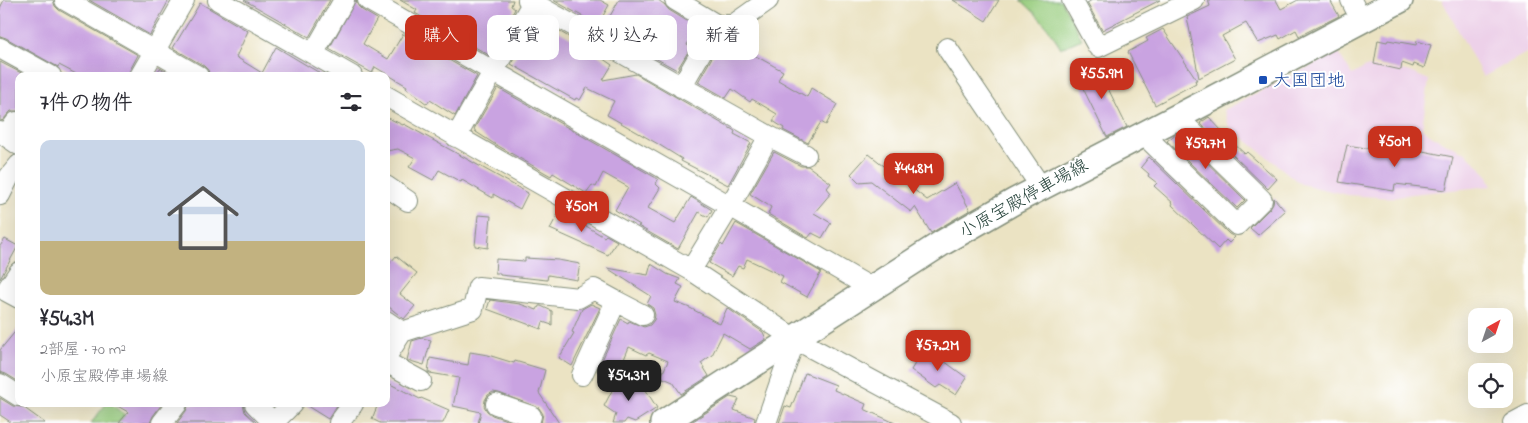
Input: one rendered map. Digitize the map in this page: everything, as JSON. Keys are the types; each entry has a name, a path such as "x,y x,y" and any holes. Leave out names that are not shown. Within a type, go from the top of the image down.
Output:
{"main road":[{"name":"小原宝殿停車場線","path":"662,423 942,243 1041,187 1177,118 1356,10 1400,0"}],"street":[{"path":"65,0 191,72"},
{"path":"142,72 184,0"},
{"path":"218,0 343,72"},
{"path":"313,54 344,0"},
{"path":"368,0 871,288"},
{"path":"747,15 768,0"},
{"path":"1072,0 1098,47 1194,0"},
{"path":"456,137 532,1 681,87 806,155"},
{"path":"679,1 701,15"},
{"path":"0,48 44,72"},
{"path":"947,48 1041,187"},
{"path":"681,87 697,60"},
{"path":"390,98 691,270 794,339 951,423"},
{"path":"1143,134 1237,225 1262,200 1177,118"},
{"path":"691,270 730,206 769,136"},
{"path":"0,195 15,170"},
{"path":"390,189 408,201"},
{"path":"8,296 15,281"},
{"path":"390,342 394,327 473,309 478,287 578,298 594,289 643,316"},
{"path":"582,375 616,301"},
{"path":"766,423 794,339"},
{"path":"390,364 421,381"},
{"path":"0,384 15,393"},
{"path":"496,404 531,416 529,423"},
{"path":"162,423 175,407"},
{"path":"261,407 283,418"},
{"path":"339,423 351,407"},
{"path":"1513,423 1528,415"}],"shaded area":[{"path":"1442,0 1528,0 1528,52 1483,77"},
{"path":"1338,52 1352,75 1366,67 1407,71 1429,80 1422,128 1435,138 1466,153 1487,174 1492,186 1411,194 1393,198 1348,195 1301,184 1229,126 1224,110"}],"green space":[{"path":"1021,0 1061,0 1082,39 1061,48 1043,22"},
{"path":"104,407 115,407 125,415 118,423 91,423"}],"building":[{"path":"4,0 53,0 59,10 138,55 129,72 72,72 59,65 58,67 0,36 0,8"},
{"path":"89,0 169,0 150,35"},
{"path":"244,0 330,0 309,37"},
{"path":"356,0 362,10 377,19 363,44 388,59 403,34 405,35 405,60 449,60 477,76 455,116 430,100 427,104 406,88 407,86 390,76 390,72 383,72 375,67 372,72 329,49"},
{"path":"400,0 513,0 511,6 515,9 512,15 487,15 487,54 477,48 477,15 419,15 415,13 417,10"},
{"path":"553,0 600,0 609,5 604,15 580,15"},
{"path":"619,0 658,0 669,10 687,21 687,54 677,70 659,60 677,60 677,15 611,15"},
{"path":"953,0 999,0 986,21"},
{"path":"1092,0 1160,0 1102,30 1087,3"},
{"path":"1208,0 1276,0 1281,9 1298,0 1330,0 1339,16 1299,36 1296,30 1280,39 1278,35 1258,43 1246,23 1222,36 1235,59 1199,78 1187,17 1210,6"},
{"path":"200,3 248,31 236,57 260,72 209,72 204,66 173,48"},
{"path":"1163,29 1197,80 1195,80 1196,83 1155,105 1128,52 1148,41 1146,38"},
{"path":"559,31 569,37 569,60 605,60 612,65 603,80 636,74 735,131 734,134 751,143 728,185 681,161 682,159 658,144 607,115 614,101 587,88 580,100 576,98 575,100 511,64 513,60 559,60"},
{"path":"1378,40 1416,45 1417,41 1431,45 1424,68 1414,64 1413,67 1402,63 1401,70 1374,64"},
{"path":"276,47 318,72 263,72"},
{"path":"759,58 783,71 778,80 807,97 811,88 837,104 826,125 821,122 808,143 783,130 784,128 773,121 777,114 752,99 750,102 732,89 726,98 698,82 710,60 759,60"},
{"path":"0,62 19,72 15,72 15,111 11,111 2,121 0,120"},
{"path":"1096,64 1127,127 1107,137 1076,74"},
{"path":"160,68 167,72 158,72"},
{"path":"498,88 658,179 656,184 660,188 648,208 675,223 691,197 712,210 708,217 699,212 678,249 615,210 628,187 603,173 596,187 592,185 586,193 553,173 551,176 493,143 474,129"},
{"path":"1209,117 1221,132 1245,154 1247,152 1277,179 1268,189 1200,123"},
{"path":"390,119 404,124 528,193 520,209 493,194 493,198 462,180 461,182 439,170 433,180 409,167 415,158 398,149 390,150"},
{"path":"1177,133 1245,200 1237,208 1167,141"},
{"path":"1347,145 1391,152 1392,145 1453,157 1446,190 1395,184 1394,191 1339,182"},
{"path":"774,152 801,166 808,166 831,183 827,188 831,193 814,213 831,223 822,238 812,233 808,238 768,214 771,207 750,194"},
{"path":"869,154 927,200 955,183 970,210 931,233 915,207 911,212 871,181 859,182 851,174"},
{"path":"1149,157 1229,234 1235,237 1229,243 1226,240 1218,249 1154,186 1157,183 1141,167"},
{"path":"1274,198 1285,211 1258,235 1250,228 1270,208"},
{"path":"560,210 604,237 606,235 617,241 608,255 550,229"},
{"path":"478,215 491,216 488,248 475,246"},
{"path":"736,223 821,272 807,297 780,282 783,276 747,259 743,268 738,266 732,276 709,263 721,244 723,246"},
{"path":"5,239 15,244 15,252 0,279 0,246"},
{"path":"396,256 417,273 400,294 415,306 404,319 390,308 390,263"},
{"path":"525,258 558,260 580,264 577,280 548,275 547,280 495,273 496,259 525,261"},
{"path":"651,264 667,274 680,279 677,284 683,287 675,302 720,324 727,308 763,332 766,339 750,349 723,333 712,355 701,363 709,376 681,394 673,382 661,377 668,361 649,353 646,355 629,347 616,379 597,371 621,319 644,327 650,325 655,315 653,308 647,304 651,296 607,268 648,275"},
{"path":"490,300 520,304 537,310 541,306 552,311 552,325 543,322 541,329 487,309"},
{"path":"591,304 600,308 572,366 559,358 574,333 572,332 582,309"},
{"path":"15,332 15,380 0,372 0,350"},
{"path":"422,338 431,340 424,365 407,360 412,341"},
{"path":"925,347 967,378 956,395 940,385 936,388 911,370"},
{"path":"470,352 514,363 515,361 545,370 539,393 559,423 541,423 543,414 539,408 493,392 485,400 484,406 487,411 492,415 515,423 478,423 481,412 453,406 459,378 428,372 430,358 468,365"},
{"path":"805,373 836,385 834,390 866,404 864,409 895,423 779,423 785,406 791,408"},
{"path":"619,377 644,387 657,408 635,422 627,419 624,423 613,423 616,414 604,406"},
{"path":"390,384 420,399 449,410 443,423 380,423 372,419 377,407 390,407"},
{"path":"730,397 739,399 734,410 755,418 754,423 690,423"},
{"path":"0,398 15,407 23,407 45,423 12,423 0,415"},
{"path":"119,407 160,407 150,423 119,423 128,412"},
{"path":"188,407 244,407 245,412 257,423 177,423"},
{"path":"309,407 336,407 328,419"}],"place":[{"name":"大国団地","path":"1263,80"}]}
